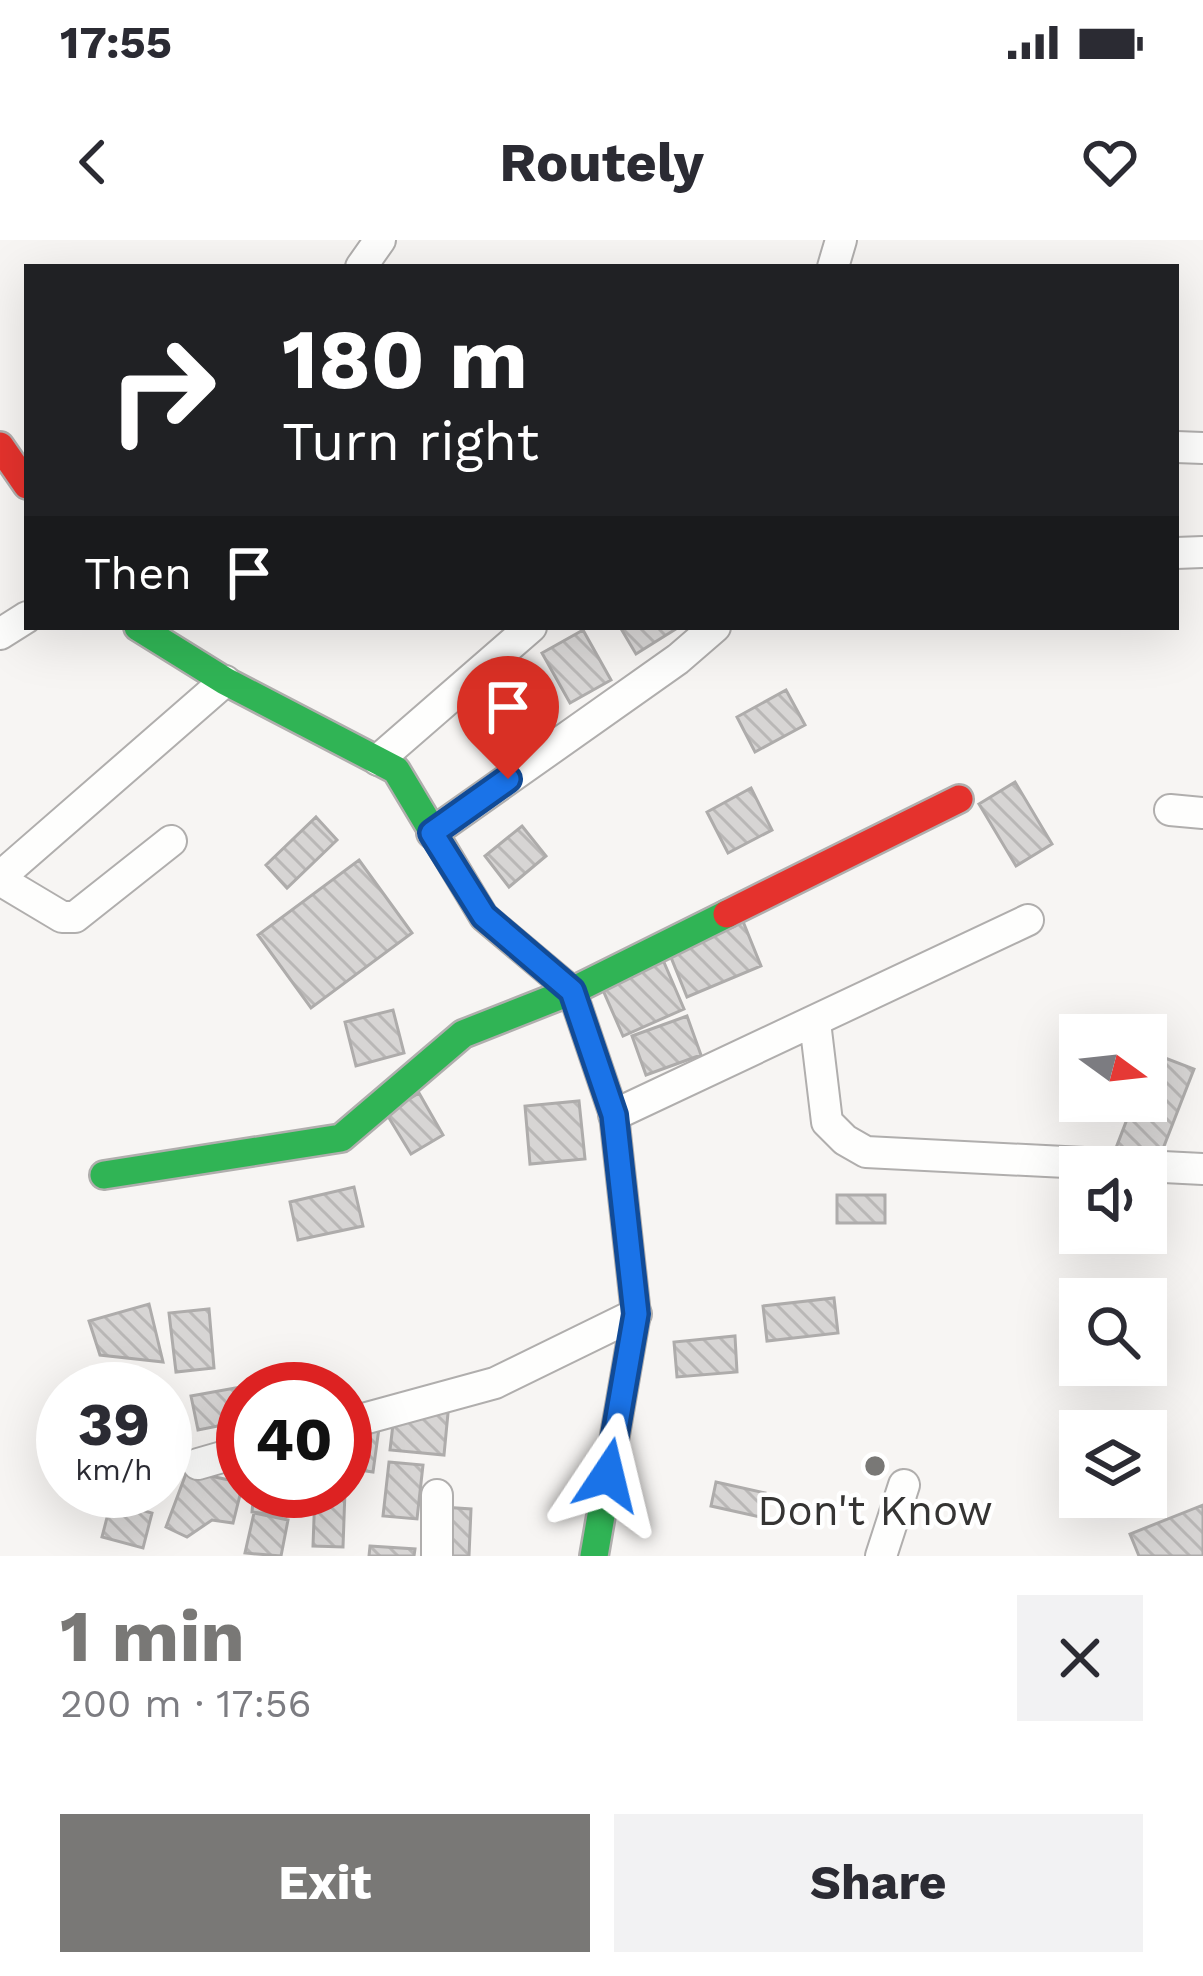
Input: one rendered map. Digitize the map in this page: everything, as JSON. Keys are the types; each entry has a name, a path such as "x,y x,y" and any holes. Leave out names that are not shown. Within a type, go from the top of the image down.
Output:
{"street":[{"path":"0,446 24,481"},
{"path":"143,630 225,681 396,770 484,916 572,991 614,1115 636,1314 594,1556"},
{"path":"378,760 528,630"},
{"path":"432,833 678,659 712,630"},
{"path":"171,841 75,917 62,917 0,878 225,681"},
{"path":"104,1175 341,1138 463,1034 572,991 959,799"},
{"path":"1170,810 1203,813"},
{"path":"614,1115 1028,920"},
{"path":"815,1022 827,1122 844,1141 866,1152 1203,1169"},
{"path":"372,1417 495,1384 636,1314"},
{"path":"198,1464 216,1459"},
{"path":"881,1556 904,1485"},
{"path":"436,1556 437,1495"}],"building":[{"path":"583,630 611,680 570,703 542,653"},
{"path":"622,630 674,630 636,654"},
{"path":"786,690 805,725 755,752 737,717"},
{"path":"1015,782 1052,844 1016,866 979,804"},
{"path":"751,788 772,830 728,853 707,812"},
{"path":"316,817 337,840 287,888 266,865"},
{"path":"522,826 546,856 509,887 485,856"},
{"path":"359,860 412,933 311,1008 258,935"},
{"path":"740,914 761,966 687,997 666,945"},
{"path":"660,953 684,1009 623,1036 599,981"},
{"path":"393,1010 404,1053 356,1066 345,1022"},
{"path":"687,1016 701,1055 646,1075 632,1036"},
{"path":"1167,1059 1194,1069 1164,1146 1117,1146 1126,1122 1167,1122"},
{"path":"419,1093 443,1135 411,1154 386,1113"},
{"path":"579,1101 585,1159 530,1164 525,1106"},
{"path":"354,1187 363,1226 298,1240 290,1202"},
{"path":"837,1195 885,1195 885,1223 837,1223"},
{"path":"834,1298 838,1333 767,1341 763,1306"},
{"path":"149,1304 163,1362 100,1355 89,1321"},
{"path":"209,1309 214,1368 192,1370 192,1362 175,1362 169,1313"},
{"path":"735,1336 737,1372 677,1377 674,1342"},
{"path":"216,1391 216,1426 198,1430 192,1396"},
{"path":"395,1407 448,1413 444,1455 390,1450"},
{"path":"372,1427 379,1428 372,1472"},
{"path":"389,1462 423,1465 417,1519 383,1516"},
{"path":"192,1472 216,1477 216,1518 234,1518 233,1523 212,1520 187,1537 166,1527 169,1518 192,1518"},
{"path":"716,1482 765,1493 760,1517 711,1506"},
{"path":"1203,1505 1203,1556 1139,1556 1130,1534"},
{"path":"442,1507 471,1509 469,1556 440,1556"},
{"path":"107,1518 151,1518 143,1548 102,1537"},
{"path":"253,1518 288,1520 281,1556 245,1553"},
{"path":"314,1518 344,1518 343,1547 313,1546"},
{"path":"370,1546 415,1549 414,1556 369,1556"}],"traffic: fast":[{"path":"143,630 225,681 396,770 484,917 572,991 614,1115 636,1314 594,1556"},
{"path":"104,1175 341,1138 463,1034 572,991 727,914"}],"traffic: jam":[{"path":"0,446 24,481"},
{"path":"727,914 959,799"}],"place":[{"name":"Don't Know","path":"875,1466"}],"route":[{"path":"508,779 432,833 484,916 572,991 614,1115 636,1314 608,1475"}]}
